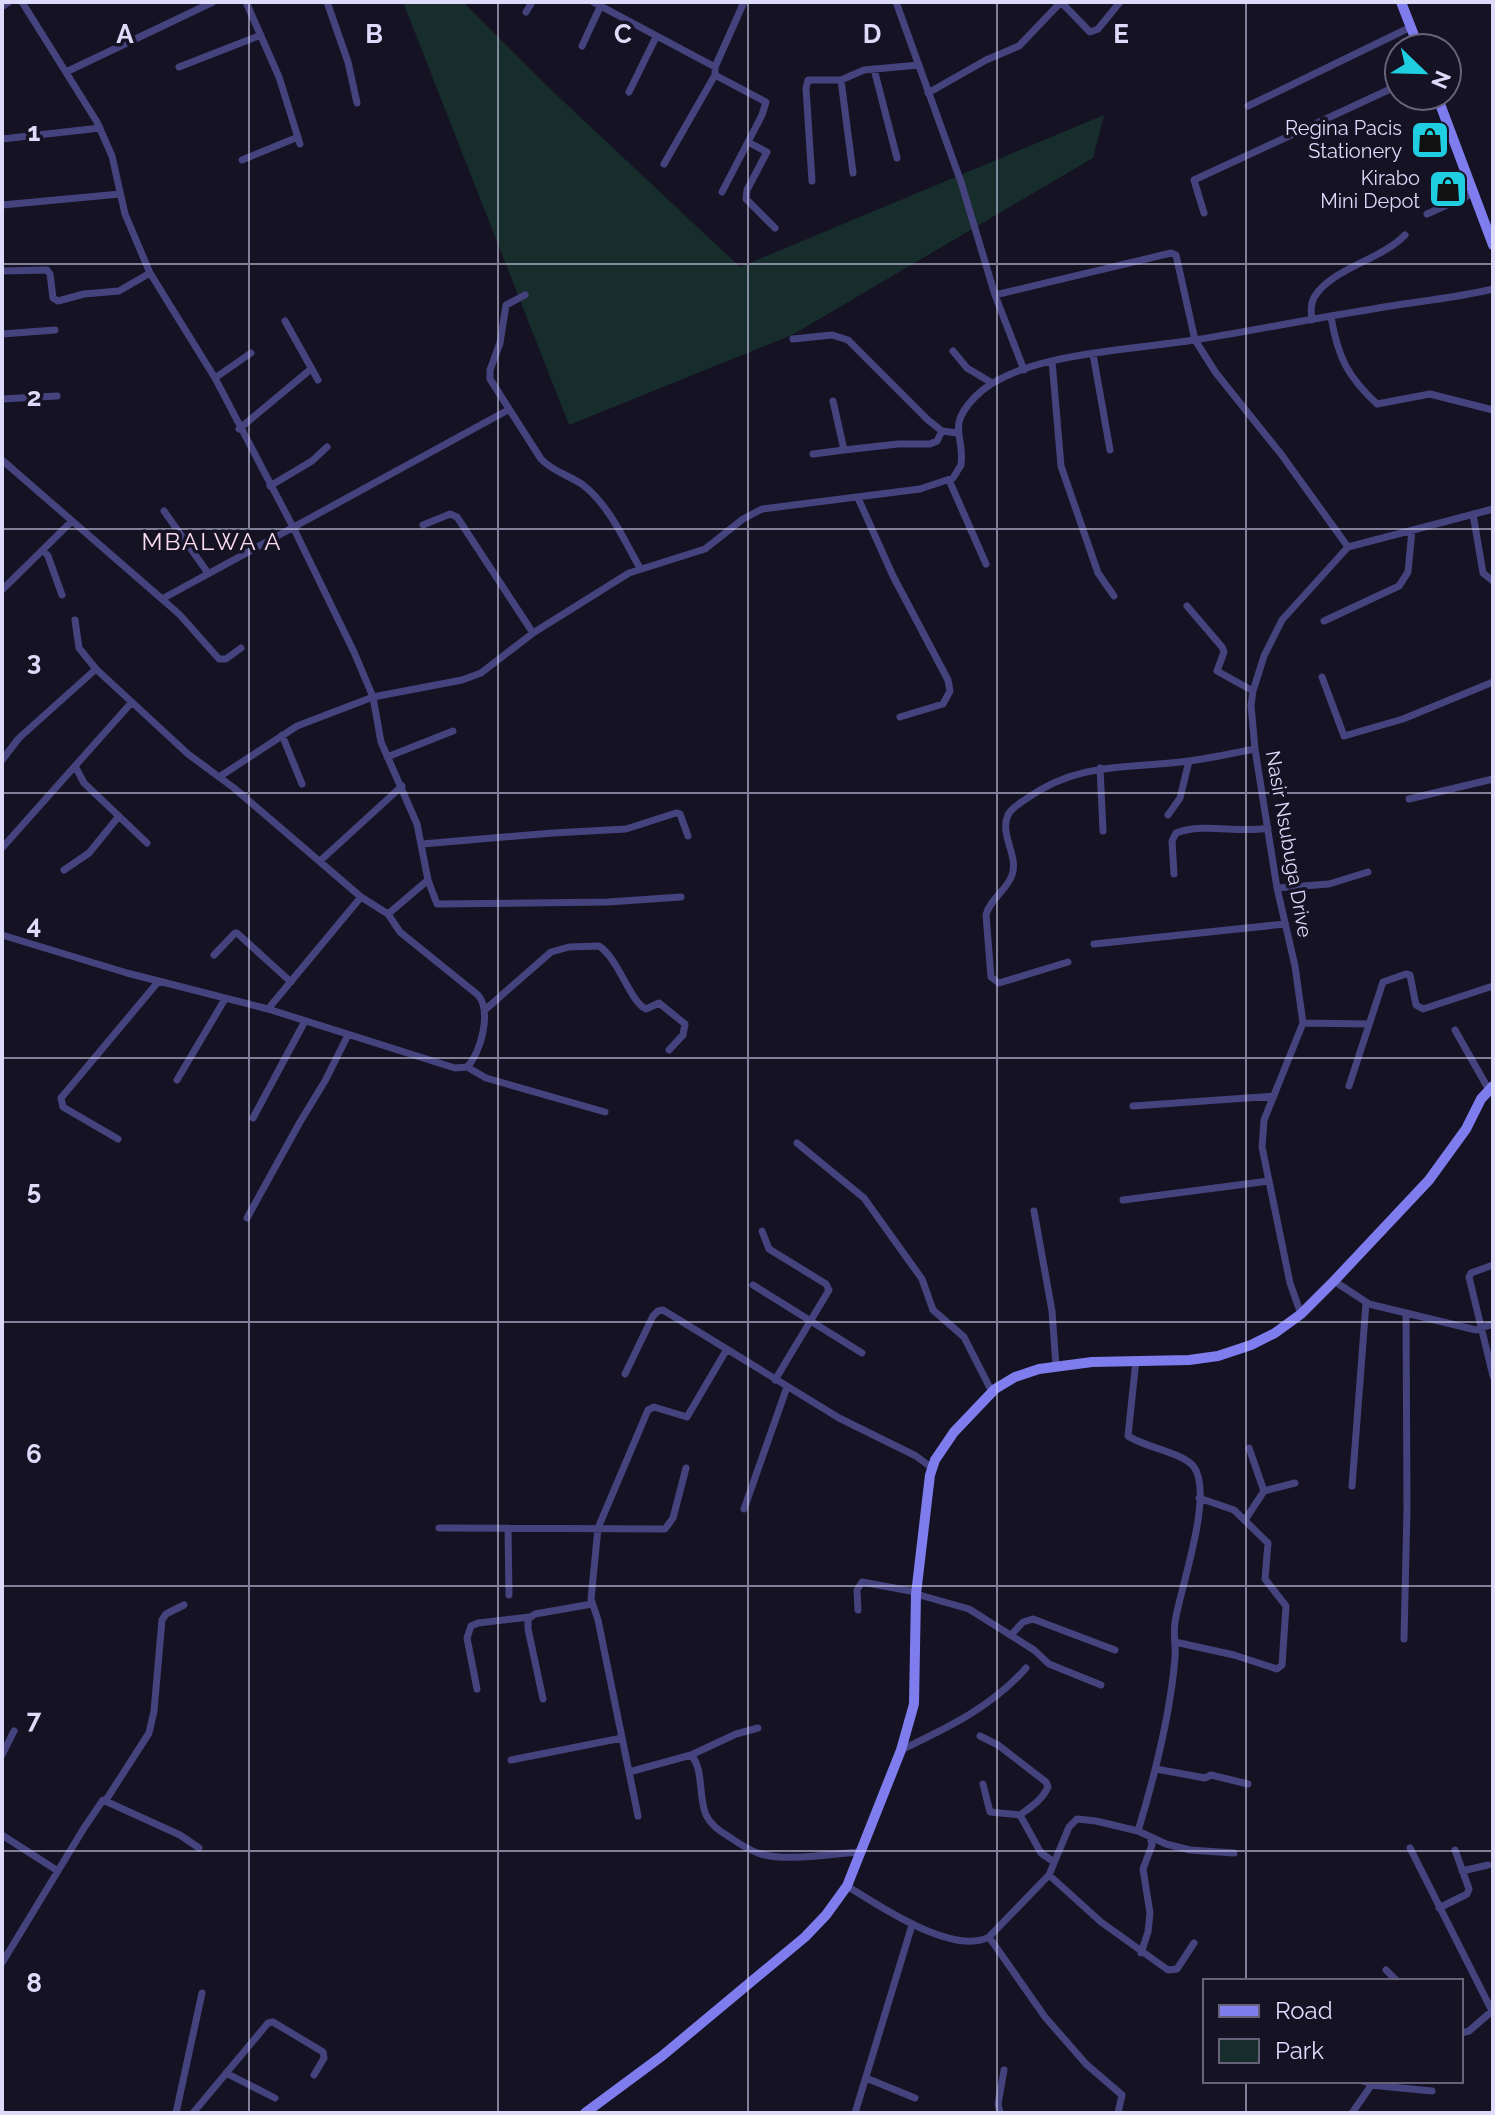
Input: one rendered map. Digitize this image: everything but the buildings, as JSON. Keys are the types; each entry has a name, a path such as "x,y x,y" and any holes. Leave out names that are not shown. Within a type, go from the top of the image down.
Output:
{"street":[{"path":"2,7 9,2"},
{"path":"22,2 100,128 112,156 129,225 150,273 215,378 354,652 373,697 379,734 387,757 417,824 428,880 437,904 681,897"},
{"path":"242,160 299,141 279,77 246,2"},
{"path":"327,2 348,62 357,103"},
{"path":"526,12 532,2"},
{"path":"664,164 715,71 744,2"},
{"path":"896,2 961,182 995,295 1024,370"},
{"path":"928,93 986,60 1019,46 1061,2 1090,32 1098,29 1120,2"},
{"path":"1401,2 1413,32"},
{"path":"66,72 208,3"},
{"path":"582,46 597,4 766,102 722,192"},
{"path":"1248,106 1411,27"},
{"path":"179,67 261,35"},
{"path":"629,92 656,37"},
{"path":"812,181 808,80 841,80 874,69 919,65"},
{"path":"874,69 897,158"},
{"path":"841,80 853,173"},
{"path":"1204,213 1194,180 1383,92"},
{"path":"1443,112 1493,245"},
{"path":"2,139 100,128"},
{"path":"748,142 767,152 747,190 746,199 775,228"},
{"path":"1427,214 1474,193"},
{"path":"2,205 120,194"},
{"path":"1312,320 1311,304 1322,288 1342,273 1396,244 1405,235"},
{"path":"995,295 1174,253 1179,262 1195,340 1216,373 1281,454 1348,547 1493,509"},
{"path":"2,271 47,270 53,298 58,301 84,294 119,291 150,273"},
{"path":"219,777 282,735 322,715 373,697 462,680 481,673 533,633 640,568 705,549 743,519 762,509 920,489 949,480 957,474 961,465 957,433 963,412 992,383 1024,370 1052,361 1493,289"},
{"path":"525,295 506,305 490,379 541,459 550,469 585,487 611,517 640,568"},
{"path":"1331,317 1343,364 1360,388 1377,404 1430,394 1493,410"},
{"path":"285,321 318,380"},
{"path":"2,334 55,330"},
{"path":"793,339 832,335 848,340 942,431 957,433"},
{"path":"953,351 967,368 992,383"},
{"path":"215,378 251,353"},
{"path":"1093,354 1110,450"},
{"path":"1052,361 1061,466 1098,573 1114,596"},
{"path":"239,429 311,369"},
{"path":"2,399 57,396"},
{"path":"833,401 844,450"},
{"path":"162,599 508,410"},
{"path":"813,454 898,444 930,444 937,441 942,431"},
{"path":"270,486 312,461 327,447"},
{"path":"2,460 180,615 219,659 226,659 241,648"},
{"path":"949,480 986,564"},
{"path":"858,498 893,576 948,680 950,691 943,704 900,717"},
{"path":"164,511 208,573"},
{"path":"423,525 450,514 457,517 533,633"},
{"path":"1473,514 1483,573 1493,581"},
{"path":"2,590 71,522"},
{"path":"1324,621 1399,586 1408,572 1412,530"},
{"name":"Nasir Nsubuga Drive","path":"1301,1314 1290,1283 1262,1133 1303,1023 1295,966 1277,888 1251,705 1264,656 1282,620 1348,547"},
{"path":"43,550 62,595"},
{"path":"1187,606 1222,647 1224,652 1217,671 1253,691"},
{"path":"75,620 79,648 96,669 188,754 361,897 388,914 400,932 478,995 486,1009 486,1020 473,1061 467,1067"},
{"path":"2,760 19,738 96,669"},
{"path":"1322,677 1344,736 1403,719 1493,682"},
{"path":"2,848 132,702"},
{"path":"387,757 453,731"},
{"path":"282,735 302,784"},
{"path":"1068,962 996,983 989,971 986,915 1014,871 1006,829 1008,813 1054,781 1100,768 1189,761 1255,749"},
{"path":"1168,815 1180,798 1189,761"},
{"path":"75,766 84,783 147,843"},
{"path":"1100,768 1103,831"},
{"path":"1409,799 1493,779"},
{"path":"320,861 402,786"},
{"path":"422,844 626,829 675,813 680,814 688,836"},
{"path":"64,870 89,853 119,816"},
{"path":"1174,874 1172,841 1176,833 1268,828"},
{"path":"1277,888 1323,885 1368,872"},
{"path":"388,914 428,880"},
{"path":"268,1009 361,897"},
{"path":"1094,944 1285,924"},
{"path":"214,955 237,933 291,982"},
{"path":"2,935 158,982 268,1009 455,1068 467,1067 486,1078 605,1112"},
{"path":"486,1009 551,952 569,947 599,946 624,976 640,1006 646,1009 655,1003 662,1004 685,1024 683,1035 669,1050"},
{"path":"1349,1086 1383,982 1406,974 1411,977 1416,1005 1421,1009 1493,986"},
{"path":"118,1139 63,1107 61,1098 158,982"},
{"path":"177,1080 225,999"},
{"path":"253,1118 305,1021"},
{"path":"1303,1023 1368,1024"},
{"path":"585,2113 662,2056 794,1947 826,1915 847,1886 901,1750 914,1704 916,1593 932,1468 954,1432 992,1392 1015,1377 1056,1366 1218,1356 1259,1342 1301,1314 1429,1180 1491,1088 1455,1030"},
{"path":"247,1218 348,1035"},
{"path":"1133,1106 1274,1096"},
{"path":"797,1143 864,1198 922,1279 933,1310 964,1337 992,1392"},
{"path":"1123,1200 1269,1181"},
{"path":"1034,1211 1052,1311 1056,1366"},
{"path":"762,1231 769,1249 826,1284 829,1290 775,1380"},
{"path":"1493,1265 1471,1273 1469,1277 1493,1376"},
{"path":"1334,1281 1366,1303 1481,1330 1493,1324"},
{"path":"753,1285 862,1353"},
{"path":"1352,1486 1366,1303"},
{"path":"625,1374 653,1316 660,1310 672,1314 787,1387 932,1468"},
{"path":"1404,1639 1406,1313"},
{"path":"638,1816 598,1620 592,1604 598,1528 648,1410 654,1407 687,1417 727,1349"},
{"path":"1136,1360 1128,1436 1190,1463 1197,1473 1199,1498 1196,1538 1176,1619 1167,1719 1138,1831"},
{"path":"744,1509 787,1387"},
{"path":"1249,1448 1264,1491"},
{"path":"439,1528 665,1529 672,1521 686,1468"},
{"path":"1245,1520 1264,1491 1295,1483"},
{"path":"1175,1642 1234,1655 1277,1669 1282,1667 1285,1602 1265,1579 1268,1543 1227,1507 1199,1498"},
{"path":"508,1528 509,1595"},
{"path":"858,1610 857,1590 860,1582 960,1605 1034,1650 1049,1664 1101,1685"},
{"path":"477,1689 467,1638 471,1626 592,1604"},
{"path":"2,1963 98,1806 106,1800 149,1733 154,1711 162,1620 166,1614 184,1605"},
{"path":"530,1617 528,1629 543,1699"},
{"path":"1011,1635 1025,1620 1033,1619 1115,1650"},
{"path":"901,1750 968,1718 1011,1685 1026,1668"},
{"path":"629,1772 691,1755 736,1734 758,1728"},
{"path":"2,1755 14,1731"},
{"path":"980,1736 998,1745 1048,1785 1038,1802 1020,1815 990,1812 983,1784"},
{"path":"511,1760 622,1738"},
{"path":"691,1755 698,1768 701,1797 711,1824 739,1844 760,1854 782,1856 862,1852"},
{"path":"1156,1769 1205,1778 1211,1775 1248,1784"},
{"path":"106,1800 180,1835 199,1848"},
{"path":"1020,1815 1041,1853 1054,1862"},
{"path":"847,1886 912,1925 976,1941 989,1937 1049,1875 1069,1827 1077,1819 1138,1831 1166,1844 1190,1850 1234,1853"},
{"path":"2,1835 58,1871"},
{"path":"1141,1953 1150,1913 1143,1869 1152,1845 1150,1837"},
{"path":"1410,1848 1492,2012 1463,2032"},
{"path":"1439,1908 1467,1894 1469,1889 1455,1850"},
{"path":"1462,1871 1488,1865"},
{"path":"1049,1875 1081,1906 1168,1970 1180,1966 1194,1943"},
{"path":"855,2113 912,1925"},
{"path":"989,1937 1045,2017 1086,2064 1122,2095 1118,2113"},
{"path":"1386,1970 1395,1979"},
{"path":"176,2113 202,1993"},
{"path":"193,2113 264,2026 273,2022 324,2054 314,2075"},
{"path":"1000,2113 998,2104 1004,2070"},
{"path":"226,2073 275,2098"},
{"path":"866,2078 915,2098"},
{"path":"1352,2113 1366,2083 1432,2091"}],"green space":[{"path":"403,2 463,2 547,86 740,267 1104,115 1093,158 792,335 569,425"}],"place":[{"name":"Regina Pacis Stationery","path":"1430,140"},
{"name":"Kirabo Mini Depot","path":"1448,189"}],"district":[{"name":"MBALWA A","path":"212,542"}]}
